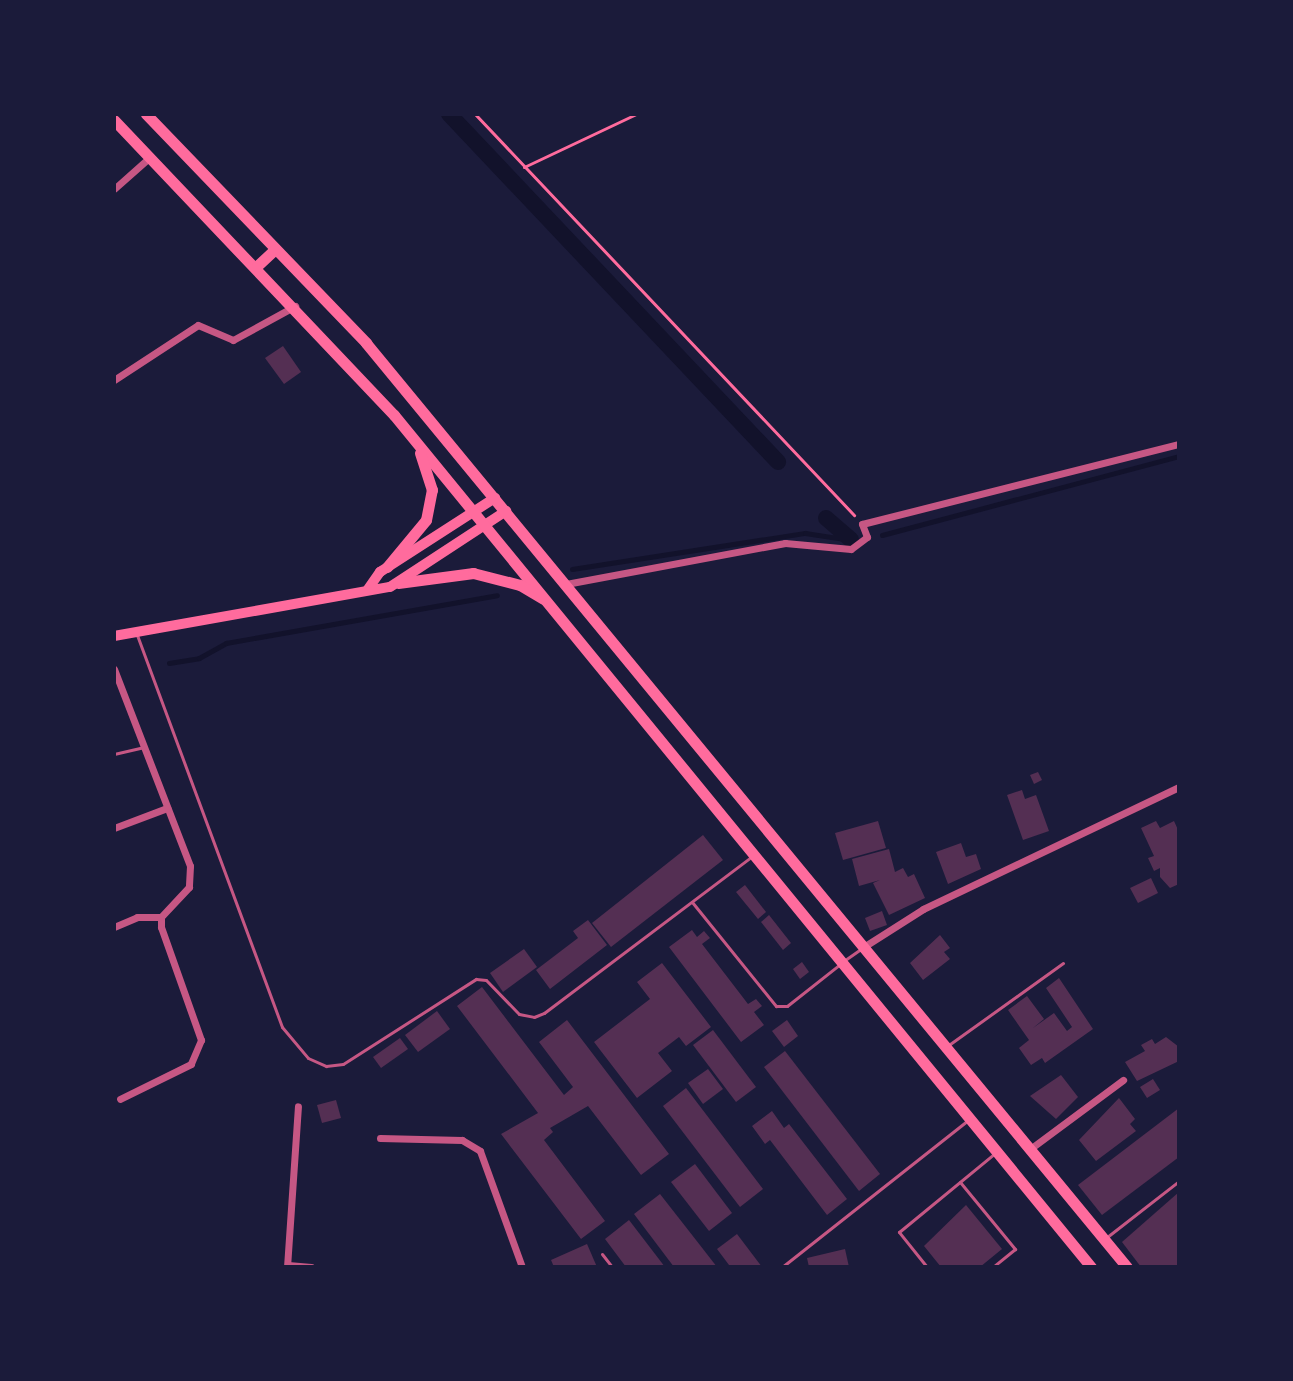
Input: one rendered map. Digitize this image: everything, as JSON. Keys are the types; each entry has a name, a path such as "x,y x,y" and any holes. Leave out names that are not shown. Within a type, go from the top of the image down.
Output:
{"highway":[{"path":"146,114 366,343 1127,1267"},
{"path":"114,120 296,306 394,415 556,609 1091,1267"},
{"path":"257,266 275,249"},
{"path":"387,567 422,527 432,490 426,464 394,415"},
{"path":"398,583 449,574 494,576 535,593 556,609"}],"main road":[{"path":"368,589 387,567 495,498"},
{"path":"114,636 398,583 506,511"}],"street":[{"path":"114,189 150,157"},
{"path":"114,380 198,325 233,340 296,306"},
{"path":"566,584 785,543 851,549 867,537 862,524 1179,444"},
{"path":"114,669 192,880 161,917"},
{"path":"865,946 923,909 1179,787"},
{"path":"114,828 167,808"},
{"path":"114,927 137,917 161,917"},
{"path":"120,1099 191,1064 201,1040 161,917"},
{"path":"1030,1149 1123,1080"},
{"path":"298,1106 288,1266 311,1267"},
{"path":"380,1138 462,1140 480,1151 522,1267"}],"lane":[{"path":"136,633 282,1027 308,1058 326,1066 343,1064 476,979 486,980 519,1014 534,1017 754,854"},
{"path":"114,754 144,747"},
{"path":"692,902 776,1006 787,1006 865,946"},
{"path":"947,1046 1063,963"},
{"path":"782,1267 969,1119"},
{"path":"927,1267 899,1232 996,1153"},
{"path":"1104,1239 1179,1181"},
{"path":"960,1182 1015,1249 993,1267"},
{"path":"602,1254 612,1267"}],"path":[{"path":"475,114 862,524"},
{"path":"523,167 636,114"}],"building":[{"path":"283,346 301,372 284,384 265,358"},
{"path":"1038,772 1042,780 1034,784 1030,775"},
{"path":"1022,790 1025,799 1036,795 1049,831 1023,840 1007,795"},
{"path":"878,821 886,848 843,860 835,833"},
{"path":"1156,821 1160,828 1174,821 1179,832 1179,884 1170,888 1160,877 1160,868 1154,871 1148,858 1154,856 1141,828"},
{"path":"703,835 723,860 611,947 592,923"},
{"path":"961,843 966,857 976,854 981,869 948,884 936,852"},
{"path":"889,849 895,872 903,868 908,877 914,874 925,898 889,915 873,883 880,880 859,886 852,859"},
{"path":"1151,878 1158,893 1138,903 1130,888"},
{"path":"745,885 766,912 758,919 736,892"},
{"path":"882,911 887,925 870,931 865,918"},
{"path":"769,915 791,943 783,950 761,922"},
{"path":"588,920 607,945 550,989 536,970 578,938 573,931"},
{"path":"692,930 697,937 704,931 710,938 702,944 748,1004 756,999 762,1006 754,1012 764,1025 741,1042 669,947"},
{"path":"940,935 950,948 944,952 950,959 923,980 910,963"},
{"path":"524,949 537,967 503,992 490,973"},
{"path":"802,962 809,972 800,979 793,969"},
{"path":"662,963 711,1027 686,1046 679,1037 658,1053 672,1071 637,1098 594,1042 650,999 637,982"},
{"path":"1059,978 1093,1029 1045,1063 1042,1058 1031,1065 1019,1048 1029,1040 1008,1010 1027,996 1044,1019 1033,1028 1054,1013 1067,1031 1072,1027 1046,988"},
{"path":"482,987 564,1095 573,1087 539,1042 567,1020 669,1154 641,1175 588,1106 550,1128 553,1132 544,1140 605,1221 581,1239 501,1134 538,1113 457,1006"},
{"path":"437,1011 450,1029 418,1052 405,1035"},
{"path":"787,1020 798,1036 784,1047 772,1031"},
{"path":"713,1030 756,1087 736,1102 693,1045"},
{"path":"1166,1037 1179,1047 1179,1061 1137,1081 1125,1062 1145,1051 1141,1045 1152,1039 1155,1044"},
{"path":"400,1038 408,1049 381,1068 373,1057"},
{"path":"785,1051 880,1174 859,1191 764,1067"},
{"path":"708,1069 723,1089 703,1104 688,1083"},
{"path":"1061,1075 1078,1097 1056,1119 1030,1096"},
{"path":"1153,1079 1160,1090 1147,1098 1140,1087"},
{"path":"686,1088 763,1189 740,1207 663,1106"},
{"path":"1119,1098 1135,1119 1130,1124 1136,1131 1096,1161 1079,1140"},
{"path":"336,1100 341,1118 322,1123 317,1105"},
{"path":"1179,1108 1179,1157 1102,1215 1078,1185"},
{"path":"772,1111 784,1128 789,1124 847,1199 827,1215 770,1140 765,1144 752,1126"},
{"path":"695,1164 732,1213 709,1231 671,1182"},
{"path":"1179,1192 1179,1267 1141,1267 1122,1242"},
{"path":"660,1194 717,1267 674,1267 634,1214"},
{"path":"966,1205 1002,1249 980,1267 941,1267 924,1246"},
{"path":"629,1220 665,1267 626,1267 605,1239"},
{"path":"737,1234 762,1267 729,1265 717,1249"},
{"path":"587,1244 597,1267 554,1267 551,1260"},
{"path":"845,1249 849,1267 809,1267 807,1258"}],"waterway":[{"path":"449,114 778,462"},
{"path":"882,535 1179,456"},
{"path":"826,518 851,540"},
{"path":"572,569 805,533 851,540"},
{"path":"169,663 199,658 226,643 497,595"}]}
